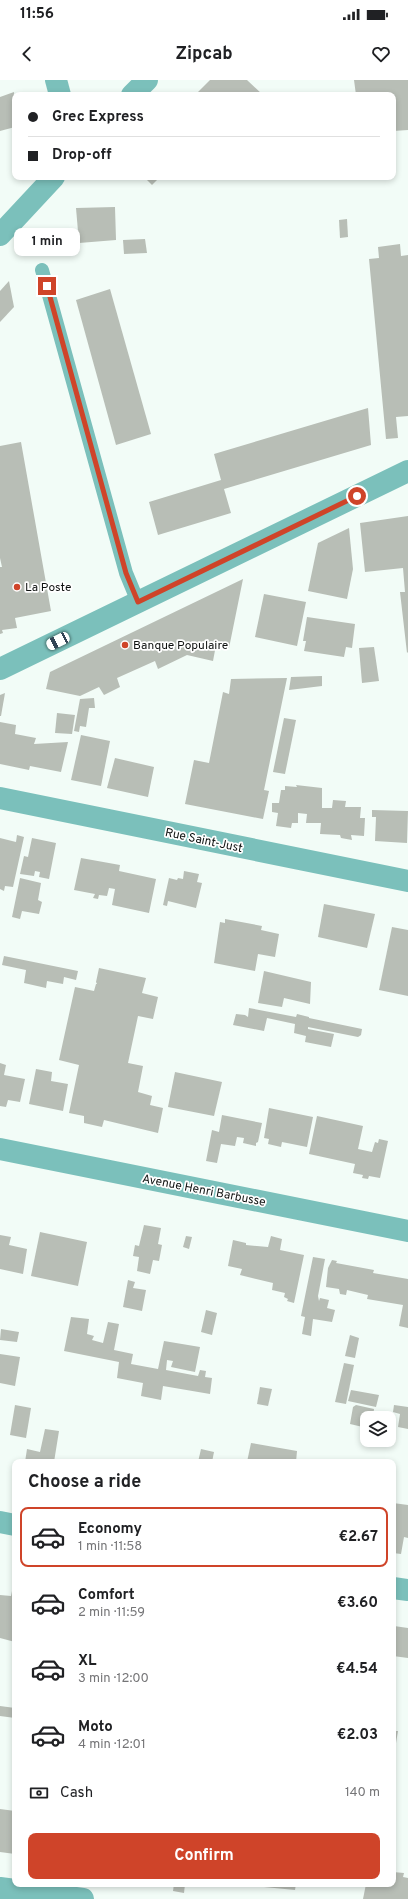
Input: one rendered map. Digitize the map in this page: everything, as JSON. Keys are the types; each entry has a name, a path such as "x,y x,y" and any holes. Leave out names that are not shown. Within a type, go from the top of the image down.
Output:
{"street":[{"path":"56,80 59,92"},
{"path":"135,92 147,80"},
{"path":"0,235 51,180"},
{"path":"0,669 408,471"},
{"name":"Rue Saint-Just","path":"0,798 408,882"},
{"name":"Avenue Henri Barbusse","path":"0,1149 408,1231"},
{"path":"0,1522 12,1524"},
{"path":"396,1588 408,1590"},
{"path":"0,1888 83,1899"}],"lane":[{"path":"42,270 126,573 138,602"}],"building":[{"path":"210,80 247,80 260,92 198,92"},
{"path":"354,80 408,80 408,130 396,131 396,92 356,92"},
{"path":"12,93 12,128 0,131 0,97"},
{"path":"147,180 157,180 152,185"},
{"path":"115,207 116,240 79,243 76,208"},
{"path":"347,219 348,237 340,238 339,220"},
{"path":"145,239 147,253 124,254 123,240"},
{"path":"400,244 401,256 408,255 408,416 396,417 398,438 386,439 369,259 379,258 378,247"},
{"path":"9,281 14,307 0,322 0,291"},
{"path":"110,289 151,434 116,445 76,300"},
{"path":"368,408 371,445 224,489 231,513 158,535 149,502 221,480 214,454"},
{"path":"21,442 51,611 15,618 17,628 2,630 3,633 0,634 0,567 2,567 0,558 0,446"},
{"path":"408,516 407,653 400,592 405,592 403,568 365,572 360,523"},
{"path":"349,528 353,569 347,599 308,591 318,543"},
{"path":"243,579 229,648 216,645 213,661 187,655 158,669 155,661 117,678 120,687 104,695 99,687 80,696 46,689 50,672"},
{"path":"264,594 306,602 297,646 255,637"},
{"path":"307,617 355,624 352,648 346,647 344,657 304,651 306,641 303,641"},
{"path":"374,647 379,681 362,683 359,648"},
{"path":"322,676 322,686 289,690 291,677"},
{"path":"287,678 264,790 269,791 263,819 185,804 194,760 209,763 223,692 229,694 231,679"},
{"path":"5,693 1,716 0,716 0,695"},
{"path":"94,698 95,708 89,708 86,727 80,726 79,732 74,731 80,699"},
{"path":"57,713 75,715 72,734 55,733"},
{"path":"284,718 296,720 285,774 273,772"},
{"path":"0,722 16,725 15,734 36,738 34,744 68,742 61,772 30,766 29,770 0,764"},
{"path":"81,735 110,741 101,786 71,780"},
{"path":"115,758 154,767 148,797 107,788"},
{"path":"296,785 322,788 322,808 332,808 333,800 346,801 345,807 361,807 360,818 365,818 364,836 351,835 352,840 341,838 340,835 320,834 321,823 306,823 307,814 298,813 298,823 292,823 291,828 276,826 278,813 272,812 272,803 279,803 281,790 285,790 285,786 297,787"},
{"path":"372,810 408,811 407,843 375,841 376,817 372,817"},
{"path":"17,835 24,837 13,887 5,886 4,891 0,889 0,838 16,842"},
{"path":"32,838 56,843 49,879 39,877 40,872 35,871 34,876 20,874 24,856 28,857"},
{"path":"81,858 120,865 119,871 156,879 149,913 112,905 115,889 109,888 107,896 99,895 98,899 93,898 95,894 74,890"},
{"path":"184,871 199,874 197,882 202,883 196,908 168,901 167,906 163,905 169,878 177,880 178,878 183,879"},
{"path":"20,878 41,883 38,900 42,902 39,914 22,911 20,919 12,917"},
{"path":"324,904 375,914 367,948 318,937"},
{"path":"225,919 262,926 261,930 279,934 275,957 258,954 255,971 214,963 220,922 225,923"},
{"path":"392,927 408,930 408,996 379,990"},
{"path":"4,956 78,971 76,980 64,977 63,984 47,981 46,988 24,983 26,970 2,965"},
{"path":"99,968 146,978 142,993 158,997 153,1019 138,1016 128,1063 143,1066 138,1092 152,1096 150,1105 163,1108 158,1133 104,1120 102,1127 84,1123 84,1116 69,1113 79,1065 59,1060 75,987 94,991 97,984 96,982"},
{"path":"264,971 311,982 310,1004 284,998 282,1007 258,1003"},
{"path":"249,1008 296,1017 297,1014 362,1029 361,1035 358,1037 308,1027 308,1029 334,1034 331,1047 305,1042 306,1036 294,1033 295,1024 267,1018 264,1031 233,1025 236,1014 245,1015 248,1017"},
{"path":"0,1063 6,1065 4,1075 25,1079 20,1102 8,1100 6,1107 0,1106"},
{"path":"36,1069 52,1072 51,1081 68,1084 63,1111 29,1104"},
{"path":"175,1072 222,1082 214,1116 168,1107"},
{"path":"269,1108 313,1117 307,1147 282,1142 281,1147 268,1144 269,1139 264,1138"},
{"path":"222,1115 262,1123 258,1142 256,1143 256,1146 243,1143 244,1138 237,1137 235,1146 221,1144 217,1163 206,1161 212,1130 219,1132"},
{"path":"317,1116 363,1126 358,1149 372,1152 375,1142 378,1143 379,1139 388,1141 380,1178 369,1176 368,1179 362,1178 363,1175 353,1173 355,1164 309,1154"},
{"path":"144,1225 161,1228 158,1244 162,1245 159,1261 153,1260 150,1274 137,1271 139,1257 133,1256 135,1245 139,1246"},
{"path":"40,1232 87,1242 78,1286 31,1276"},
{"path":"0,1235 11,1237 9,1245 27,1249 23,1274 0,1269"},
{"path":"186,1236 192,1237 189,1249 183,1247"},
{"path":"271,1236 282,1239 280,1250 304,1255 294,1303 287,1301 288,1299 284,1297 285,1293 272,1290 273,1283 240,1275 242,1269 228,1266 233,1240 246,1243 246,1245 268,1247"},
{"path":"313,1257 325,1259 318,1296 319,1301 320,1298 329,1300 327,1308 335,1310 332,1322 313,1319 311,1336 302,1334 305,1317 301,1316"},
{"path":"332,1260 337,1261 336,1263 374,1270 373,1273 408,1279 408,1328 399,1326 403,1305 367,1299 368,1295 347,1290 346,1295 340,1294 339,1289 326,1287 328,1268"},
{"path":"128,1280 135,1282 133,1288 146,1290 142,1311 123,1307"},
{"path":"206,1310 217,1313 212,1335 201,1332"},
{"path":"71,1317 89,1319 87,1334 94,1336 92,1340 103,1343 108,1322 119,1324 114,1350 133,1354 131,1364 158,1369 164,1341 200,1347 195,1372 171,1367 173,1361 167,1360 166,1370 198,1376 200,1370 206,1371 205,1377 212,1378 210,1394 163,1386 161,1400 141,1396 143,1383 117,1378 119,1362 64,1351"},
{"path":"1,1329 19,1332 17,1342 0,1340"},
{"path":"350,1335 359,1338 355,1358 345,1356"},
{"path":"0,1354 20,1357 15,1386 0,1383"},
{"path":"344,1363 354,1365 346,1404 335,1402"},
{"path":"260,1387 272,1389 268,1406 257,1404"},
{"path":"351,1390 379,1395 376,1407 348,1401"},
{"path":"15,1405 31,1408 26,1438 10,1435"},
{"path":"356,1405 374,1409 374,1411 360,1411 360,1426 350,1424 353,1407"},
{"path":"394,1405 408,1407 408,1429 398,1427 400,1414 393,1411"},
{"path":"45,1429 59,1431 54,1459 25,1459 27,1449 40,1452"},
{"path":"251,1443 297,1451 296,1459 248,1459"},
{"path":"201,1449 214,1452 213,1459 199,1459"},
{"path":"396,1503 408,1505 408,1538 404,1537 401,1554 396,1553"},
{"path":"12,1591 12,1641 0,1638 0,1595 11,1596"},
{"path":"396,1626 408,1628 408,1658 396,1656"},
{"path":"0,1706 12,1708 12,1718 0,1716"},
{"path":"396,1731 398,1731 396,1743"},
{"path":"0,1809 12,1811 12,1854 0,1852"},
{"path":"396,1872 404,1873 403,1877 408,1878 408,1899 363,1899 365,1887 396,1887"},
{"path":"174,1887 185,1887 184,1893 173,1891"},
{"path":"264,1887 296,1887 295,1890"}],"place":[{"name":"La Poste","path":"17,587"},
{"name":"Banque Populaire","path":"125,645"}],"route":[{"path":"47,286 126,573 138,602 357,496"}]}
